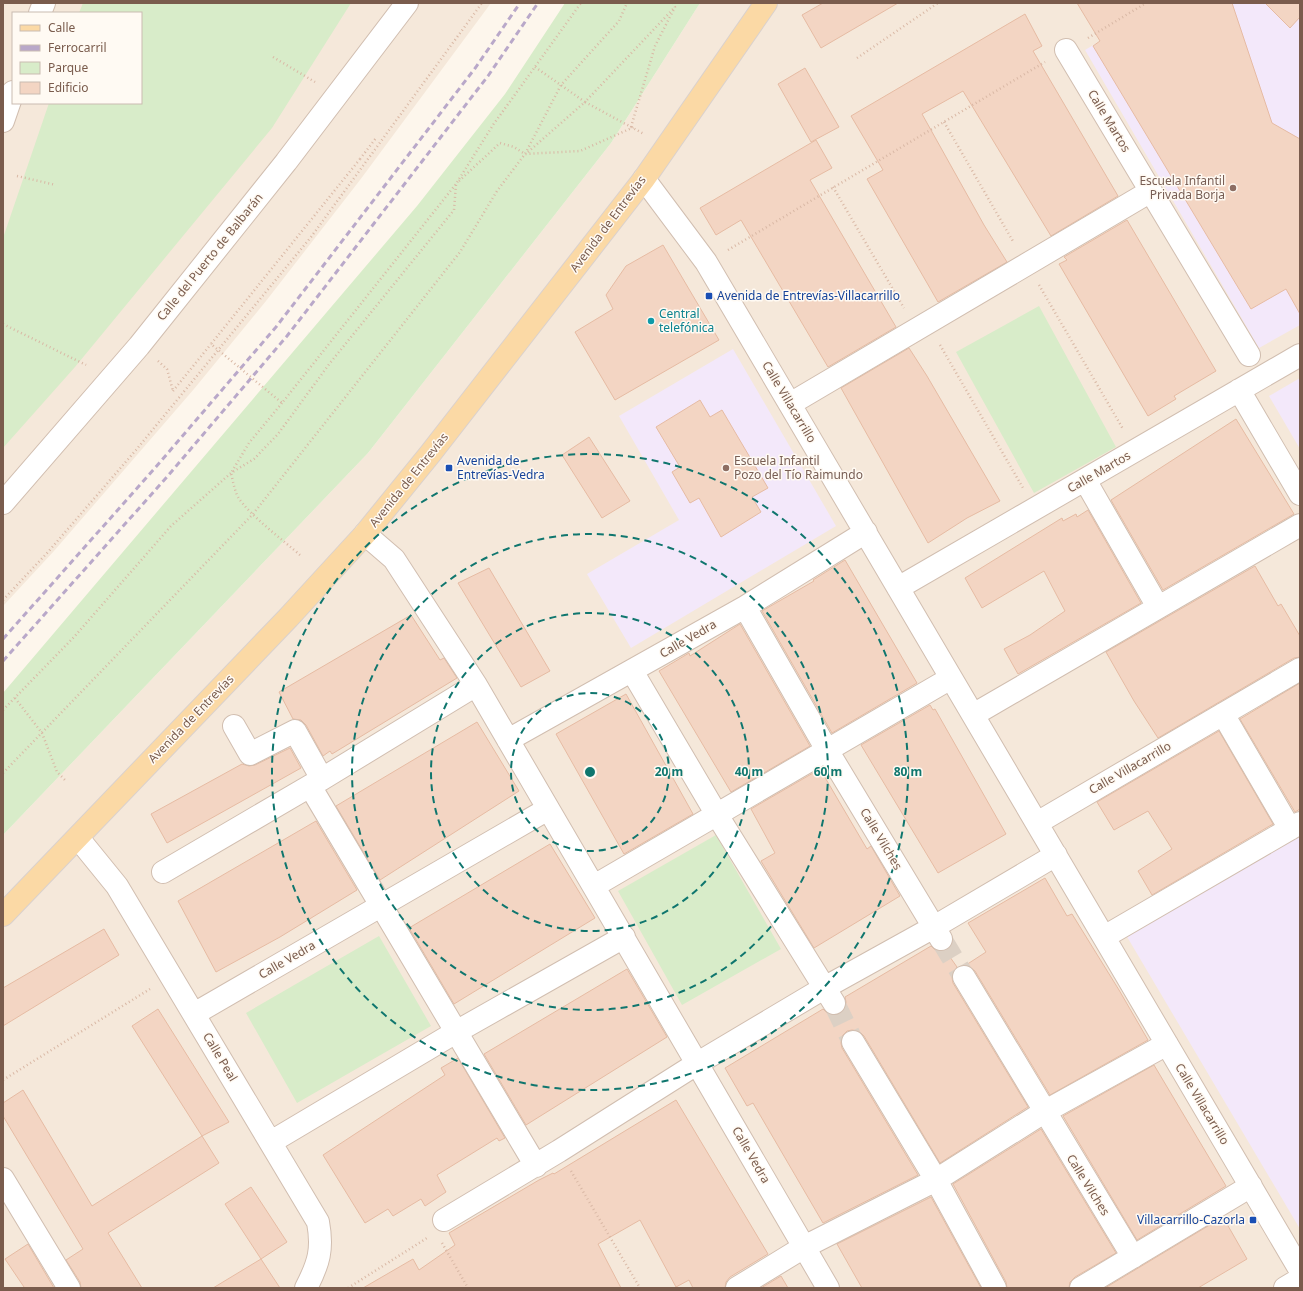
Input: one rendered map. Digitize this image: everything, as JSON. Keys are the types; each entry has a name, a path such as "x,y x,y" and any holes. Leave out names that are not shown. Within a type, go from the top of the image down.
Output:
{"main road":[{"name":"Avenida de Entrevías","path":"3,915 283,624 365,534 440,442 644,178 766,3"}],"street":[{"name":"Calle del Puerto de Balbarán","path":"3,502 139,346 286,162 407,3"},
{"name":"Calle Martos","path":"1066,50 1249,355"},
{"path":"3,120 12,95"},
{"name":"Calle Villacarrillo","path":"644,178 706,262 1300,1270"},
{"path":"790,404 1151,191"},
{"name":"Calle Martos","path":"898,588 1300,355"},
{"path":"1239,390 1300,494"},
{"path":"1085,480 1158,607"},
{"path":"973,715 1300,524"},
{"name":"Calle Vedra","path":"508,740 745,606 866,532"},
{"name":"Calle Vedra","path":"365,534 394,559 476,685 828,1288"},
{"name":"Calle Vilches","path":"745,606 827,750 938,933"},
{"name":"Calle Villacarrillo","path":"1037,823 1300,669"},
{"path":"632,671 717,815 829,995"},
{"path":"594,886 951,678"},
{"path":"163,872 316,783 476,685"},
{"path":"1104,937 1295,826 1223,714"},
{"path":"234,726 250,754 295,731 316,783 381,906 536,1166"},
{"name":"Calle Vedra","path":"194,1014 548,809"},
{"name":"Calle Peal","path":"78,838 117,886 318,1222 322,1242 316,1269 306,1288"},
{"path":"438,1231 536,1166 698,1063 829,995 938,933 1056,855"},
{"path":"271,1142 456,1032 624,937"},
{"name":"Calle Vilches","path":"964,977 1132,1257"},
{"path":"853,1042 936,1180 995,1288"},
{"path":"737,1288 804,1247 936,1180 1044,1112 1167,1044"},
{"path":"3,1180 69,1288"},
{"path":"1081,1288 1251,1186"},
{"path":"1285,1288 1300,1279"}],"path":[{"path":"3,600 48,552 136,450 312,237 482,3"},
{"path":"300,555 253,514 239,498 233,486 231,473 249,443 456,184 493,125 581,3"},
{"path":"3,773 253,514 460,252 497,191 525,154 561,85 619,21 627,3"},
{"path":"673,3 675,7"},
{"path":"857,58 938,3"},
{"path":"706,262 1146,3"},
{"path":"525,154 585,102 675,7"},
{"path":"3,710 74,637 171,526 231,473 254,459 278,434 330,362 454,210 456,184 500,143 514,147 525,154 580,151 632,127 655,46 675,7"},
{"path":"273,57 316,82"},
{"path":"535,67 585,102 644,134"},
{"path":"156,360 167,369 173,391 376,138"},
{"path":"17,176 56,185"},
{"path":"833,187 922,326 1035,509"},
{"path":"3,324 86,365"},
{"path":"212,344 282,403"},
{"path":"15,698 42,733 57,772 66,781"},
{"path":"3,1080 170,976"},
{"path":"559,1152 640,1288"},
{"path":"348,1288 438,1231 468,1288"}],"shaded area":[{"path":"3,3 491,3 360,180 266,301 194,389 54,551 3,606"},
{"path":"700,3 1300,3 1300,1288 3,1288 3,835 368,453 611,143"},
{"name":"Escuela Infantil Privada Borja","path":"1165,3 1300,3 1300,325 1259,348 1085,50"},
{"name":"Escuela Infantil Pozo del Tío Raimundo","path":"733,349 836,526 631,648 587,574 679,520 619,416"},
{"path":"1300,378 1300,449 1269,396"},
{"path":"1300,834 1300,1229 1126,935"}],"green space":[{"path":"83,3 351,3 272,128 75,367 3,448 3,238 49,104 142,104 142,12 79,12"},
{"path":"565,3 700,3 611,143 368,453 3,835 3,693 417,206 505,94"},
{"path":"1039,306 1116,447 1034,493 956,352"},
{"path":"716,835 781,949 682,1005 618,891"},
{"path":"379,936 431,1026 297,1103 246,1013"}],"building":[{"path":"823,3 898,3 821,48 802,15"},
{"name":"Escuela Infantil Privada Borja","path":"1077,3 1232,3 1272,123 1300,139 1300,314 1286,289 1251,309 1093,46 1100,41"},
{"path":"1265,3 1300,3 1300,17 1290,28"},
{"path":"1025,14 1042,46 1033,51 1118,196 1051,236 963,91 922,114 984,225 1007,262 938,302 867,179 883,170 851,116"},
{"path":"805,68 839,127 811,142 778,84"},
{"path":"816,140 832,168 810,180 896,327 828,367 741,220 716,235 700,208"},
{"path":"1127,220 1216,371 1174,396 1176,399 1148,416 1059,264 1067,260 1064,257"},
{"name":"Central telefónica","path":"663,245 719,340 615,400 575,332 613,309 606,295 626,266"},
{"path":"909,348 1000,501 967,518 928,543 841,388"},
{"path":"700,400 710,417 722,410 768,488 752,497 761,512 721,537 699,498 690,503 672,472 680,467 656,427"},
{"path":"1236,419 1294,514 1163,590 1111,500"},
{"path":"589,437 630,501 602,518 562,455"},
{"path":"1088,510 1141,603 1018,674 1004,649 1030,635 1065,611 1044,571 982,608 965,578 1062,518 1063,521 1076,514 1077,517"},
{"path":"845,560 917,683 832,733 762,611 814,581 813,580"},
{"path":"1255,566 1278,606 1281,604 1300,636 1300,657 1294,658 1158,738 1134,701 1106,652"},
{"path":"489,568 550,671 521,687 458,583"},
{"path":"411,615 440,660 444,658 457,678 332,754 330,751 323,756 306,725 301,720 293,719 279,692"},
{"path":"740,624 810,746 731,792 659,671 689,653 690,656"},
{"path":"1300,683 1300,809 1295,812 1240,719"},
{"path":"626,694 693,814 624,854 556,734"},
{"path":"930,705 933,710 935,709 1006,834 938,873 861,745"},
{"path":"477,722 519,791 380,880 336,806"},
{"path":"1219,731 1273,824 1152,895 1138,871 1172,849 1148,811 1114,830 1097,802"},
{"path":"290,748 301,768 167,843 151,814 242,764 249,766 255,765"},
{"path":"820,769 867,849 871,846 900,896 814,948 761,861 775,853 751,809"},
{"path":"316,821 357,890 280,937 216,972 178,901"},
{"path":"550,844 595,918 454,1004 409,928"},
{"path":"1045,878 1067,916 1072,914 1148,1040 1050,1095 975,971 966,965 986,952 968,923"},
{"path":"104,929 119,955 3,1026 3,988"},
{"path":"931,946 935,950 945,950 957,967 952,977 953,983 1028,1107 940,1163 864,1036 859,1031 847,1031 842,1036 842,1048 918,1175 823,1223 753,1103 747,1106 725,1068 823,1009 828,1014 840,1014 845,1009 845,997"},
{"path":"627,969 667,1037 526,1125 484,1054"},
{"path":"158,1009 229,1122 202,1136 132,1026"},
{"path":"458,1058 505,1138 499,1141 497,1138 437,1175 446,1192 425,1206 421,1199 393,1216 388,1209 365,1223 323,1155 445,1075 441,1068"},
{"path":"1154,1065 1226,1186 1137,1240 1063,1116"},
{"path":"23,1090 92,1206 202,1136 219,1163 108,1233 142,1288 81,1288 80,1282 66,1260 83,1249 3,1116 3,1103"},
{"path":"676,1100 768,1254 730,1277 726,1282 725,1288 693,1288 689,1280 676,1287 640,1220 598,1244 621,1288 363,1288 413,1259 419,1270 455,1245 449,1233 539,1180 553,1173 554,1174"},
{"path":"1041,1129 1116,1253 1075,1277 1070,1282 1069,1288 1007,1288 1006,1282 953,1184"},
{"path":"251,1187 287,1242 261,1259 225,1204"},
{"path":"931,1197 981,1288 862,1288 837,1244"},
{"path":"1223,1217 1247,1259 1198,1288 1105,1288"},
{"path":"28,1244 54,1288 22,1288 24,1287 5,1259"},
{"path":"261,1259 280,1288 213,1288"},
{"path":"781,1276 788,1288 761,1288"}],"tunnel":[{"path":"941,939 964,977"},
{"path":"834,1003 853,1042"}],"railway":[{"path":"3,639 155,468 276,327 476,67 520,3"},
{"path":"3,661 166,478 287,336 488,76 538,3"}],"place":[{"name":"Escuela Infantil Privada Borja","path":"1233,188"},
{"name":"Avenida de Entrevías-Villacarrillo","path":"709,296"},
{"name":"Central telefónica","path":"651,321"},
{"name":"Avenida de Entrevías-Vedra","path":"449,468"},
{"name":"Escuela Infantil Pozo del Tío Raimundo","path":"726,468"},
{"name":"Villacarrillo-Cazorla","path":"1253,1220"}]}
